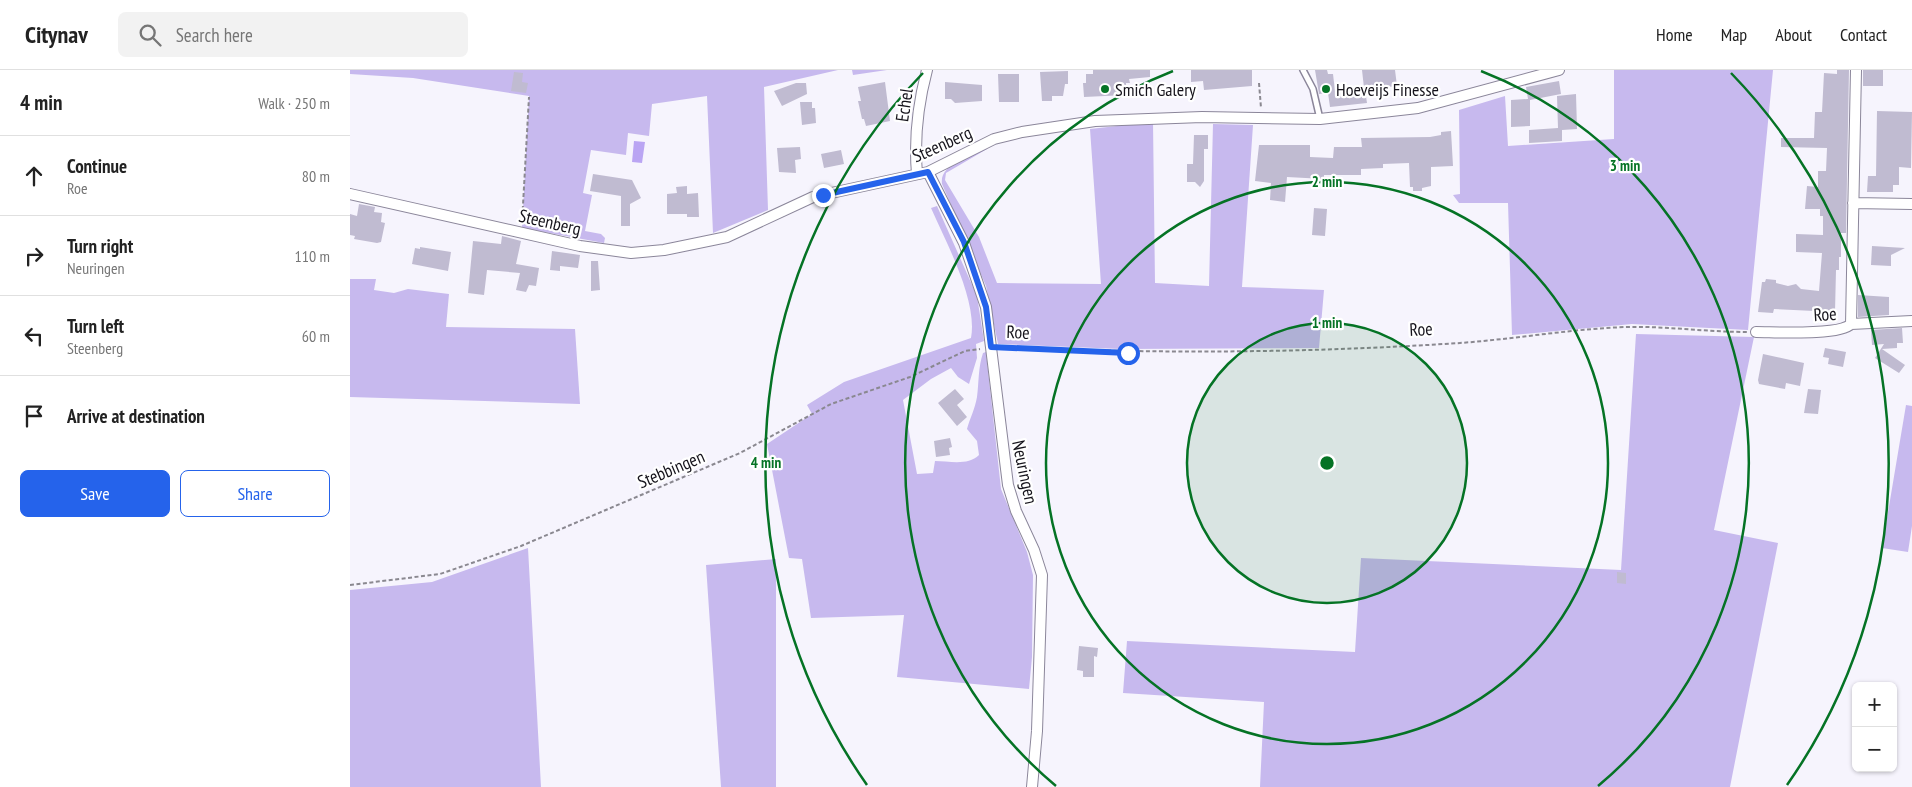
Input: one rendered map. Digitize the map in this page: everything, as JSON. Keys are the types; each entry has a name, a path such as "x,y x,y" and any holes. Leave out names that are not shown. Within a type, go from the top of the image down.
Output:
{"street":[{"name":"Echel","path":"917,174 918,120 927,70"},
{"name":"Steenberg","path":"350,194 580,246 631,253 664,250 727,237 813,197 928,172 994,139 1058,125 1164,117 1320,119 1421,108 1559,70"},
{"name":"Roe","path":"1851,324 1856,70"},
{"name":"Neuringen","path":"928,172 964,242 986,307 1008,486 1042,575 1037,731 1032,787"},
{"path":"1853,203 1912,204"},
{"name":"Roe","path":"1756,332 1834,330 1847,328 1851,324 1912,321"}],"lane":[{"path":"1302,70 1312,89 1320,119"}],"path":[{"path":"1259,83 1261,118"},
{"path":"522,233 529,97"},
{"name":"Roe","path":"991,347 1128,353 1307,351 1462,343 1544,333 1627,327 1714,332 1756,332"},
{"name":"Stebbingen","path":"350,585 421,578 471,564 714,465 832,404 910,377 965,351 991,347"}],"shaded area":[{"path":"350,70 838,70 764,87 768,210 713,233 707,96 652,104 649,136 628,133 626,155 591,150 583,193 592,195 585,231 601,234 605,238 604,243 522,228 529,96 413,78 350,74"},
{"path":"852,70 887,70 853,75"},
{"path":"1614,70 1773,70 1748,330 1632,324 1512,335 1508,203 1459,203 1453,195 1460,194 1459,110 1505,96 1508,146 1614,139"},
{"path":"1153,122 1155,283 1209,286 1213,124 1253,125 1242,287 1324,290 1319,348 1121,349 998,344 986,286 942,184 942,177 946,171 957,161 987,149 946,173 945,180 979,237 997,283 1101,284 1090,129"},
{"path":"634,141 645,142 642,163 632,162"},
{"path":"937,206 977,296 984,341 976,344 977,358 969,384 958,377 951,368 931,379 903,400 917,474 933,473 935,461 964,462 979,455 977,441 967,429 978,391 981,359 983,353 986,352 1001,489 1027,552 1033,575 1032,657 1029,689 897,677 904,615 811,618 802,559 789,558 767,444 812,414 807,405 844,382 971,338 970,307 952,254 931,208"},
{"path":"350,279 376,279 374,290 394,293 408,289 449,294 446,327 575,329 580,404 350,397"},
{"path":"1636,334 1754,337 1714,530 1778,543 1730,787 1260,787 1264,702 1123,693 1127,641 1355,652 1361,558 1621,570"},
{"path":"1906,405 1912,406 1912,526 1908,552 1882,548"},
{"path":"528,548 541,787 350,787 350,590 432,582"},
{"path":"776,559 776,787 721,787 706,565"}],"building":[{"name":"Smich Galery","path":"1093,70 1150,70 1150,77 1129,79 1130,83 1126,83 1126,95 1084,97 1083,83 1086,83 1086,74 1093,74"},
{"path":"1191,70 1252,70 1252,86 1204,90 1203,81 1191,82"},
{"name":"Hoeveijs Finesse","path":"1315,70 1327,70 1328,74 1333,74 1335,91 1364,88 1362,70 1395,70 1397,86 1365,90 1367,103 1330,107 1328,93 1319,94"},
{"path":"1837,70 1849,70 1846,233 1841,233 1841,257 1839,257 1839,270 1836,270 1835,312 1774,309 1773,313 1758,312 1762,282 1765,282 1766,279 1776,280 1776,283 1788,286 1796,284 1801,289 1819,291 1822,253 1796,252 1796,234 1823,235 1823,216 1820,216 1820,209 1805,209 1807,186 1818,187 1818,171 1826,171 1827,148 1781,147 1781,138 1814,138 1815,112 1822,112 1824,73 1837,74"},
{"path":"1863,70 1883,70 1883,86 1863,86"},
{"path":"1068,71 1068,84 1065,84 1063,96 1052,96 1052,101 1042,101 1040,72"},
{"path":"514,72 523,73 522,82 528,83 526,93 511,91"},
{"path":"998,74 1019,74 1019,102 999,102"},
{"path":"1559,81 1561,94 1530,100 1530,126 1511,127 1511,100 1528,99 1526,87"},
{"path":"885,82 890,121 866,126 864,119 862,119 858,101 861,101 858,87"},
{"path":"945,82 982,85 982,101 955,103 951,99 945,99"},
{"path":"796,83 806,83 807,94 782,106 774,91"},
{"path":"1576,94 1577,129 1562,130 1562,141 1529,143 1529,130 1558,128 1557,96"},
{"path":"800,102 812,102 812,108 815,108 816,123 802,125"},
{"path":"1877,111 1912,112 1911,168 1899,167 1899,185 1893,185 1893,192 1867,192 1868,176 1876,176"},
{"path":"1451,131 1453,166 1431,167 1431,186 1422,188 1422,191 1413,191 1413,187 1410,187 1409,163 1383,164 1383,168 1361,169 1361,175 1324,175 1324,179 1287,177 1285,202 1270,200 1271,183 1255,181 1259,145 1310,145 1310,157 1333,158 1334,147 1362,147 1361,138 1430,137 1441,135 1441,132"},
{"path":"1194,135 1208,135 1208,149 1204,149 1204,181 1200,187 1195,182 1187,182 1187,164 1193,164"},
{"path":"800,147 801,159 795,160 796,173 779,172 777,148"},
{"path":"841,150 844,164 824,168 821,154"},
{"path":"593,174 632,180 641,198 630,204 630,226 621,226 621,196 590,191"},
{"path":"687,186 687,194 698,193 699,217 687,217 687,214 667,214 667,194 677,193 676,187"},
{"path":"359,204 375,207 374,212 382,213 381,222 385,223 381,242 354,239 355,236 350,235 350,214 357,216"},
{"path":"1314,208 1327,209 1325,236 1312,235"},
{"path":"502,236 521,241 516,264 539,268 536,286 529,285 526,292 516,290 520,273 487,270 484,295 468,293 473,241 501,244"},
{"path":"1872,246 1905,248 1891,255 1891,266 1871,265"},
{"path":"420,247 451,252 448,271 412,264 415,248 420,249"},
{"path":"552,251 580,255 578,268 560,266 560,271 550,270"},
{"path":"591,261 598,261 600,290 591,291"},
{"path":"1858,295 1889,297 1889,315 1858,317"},
{"path":"1902,328 1903,343 1897,343 1897,348 1882,349 1905,365 1899,373 1875,358 1884,344 1872,345 1871,330"},
{"path":"1825,348 1846,352 1843,367 1828,364 1829,358 1823,357"},
{"path":"1763,354 1804,363 1800,386 1786,383 1785,389 1759,384 1758,380"},
{"path":"955,389 964,399 957,405 967,417 957,426 938,403"},
{"path":"1808,389 1821,390 1818,414 1804,413"},
{"path":"950,438 952,447 949,448 950,455 936,457 934,441"},
{"path":"1617,572 1626,573 1626,584 1617,583"},
{"path":"1079,646 1098,648 1097,657 1094,656 1094,677 1083,677 1083,671 1077,670"}],"place":[{"name":"Smich Galery","path":"1105,89"},
{"name":"Hoeveijs Finesse","path":"1326,89"}],"route":[{"path":"823,195 928,172 964,242 986,307 991,347 1128,353"}]}
